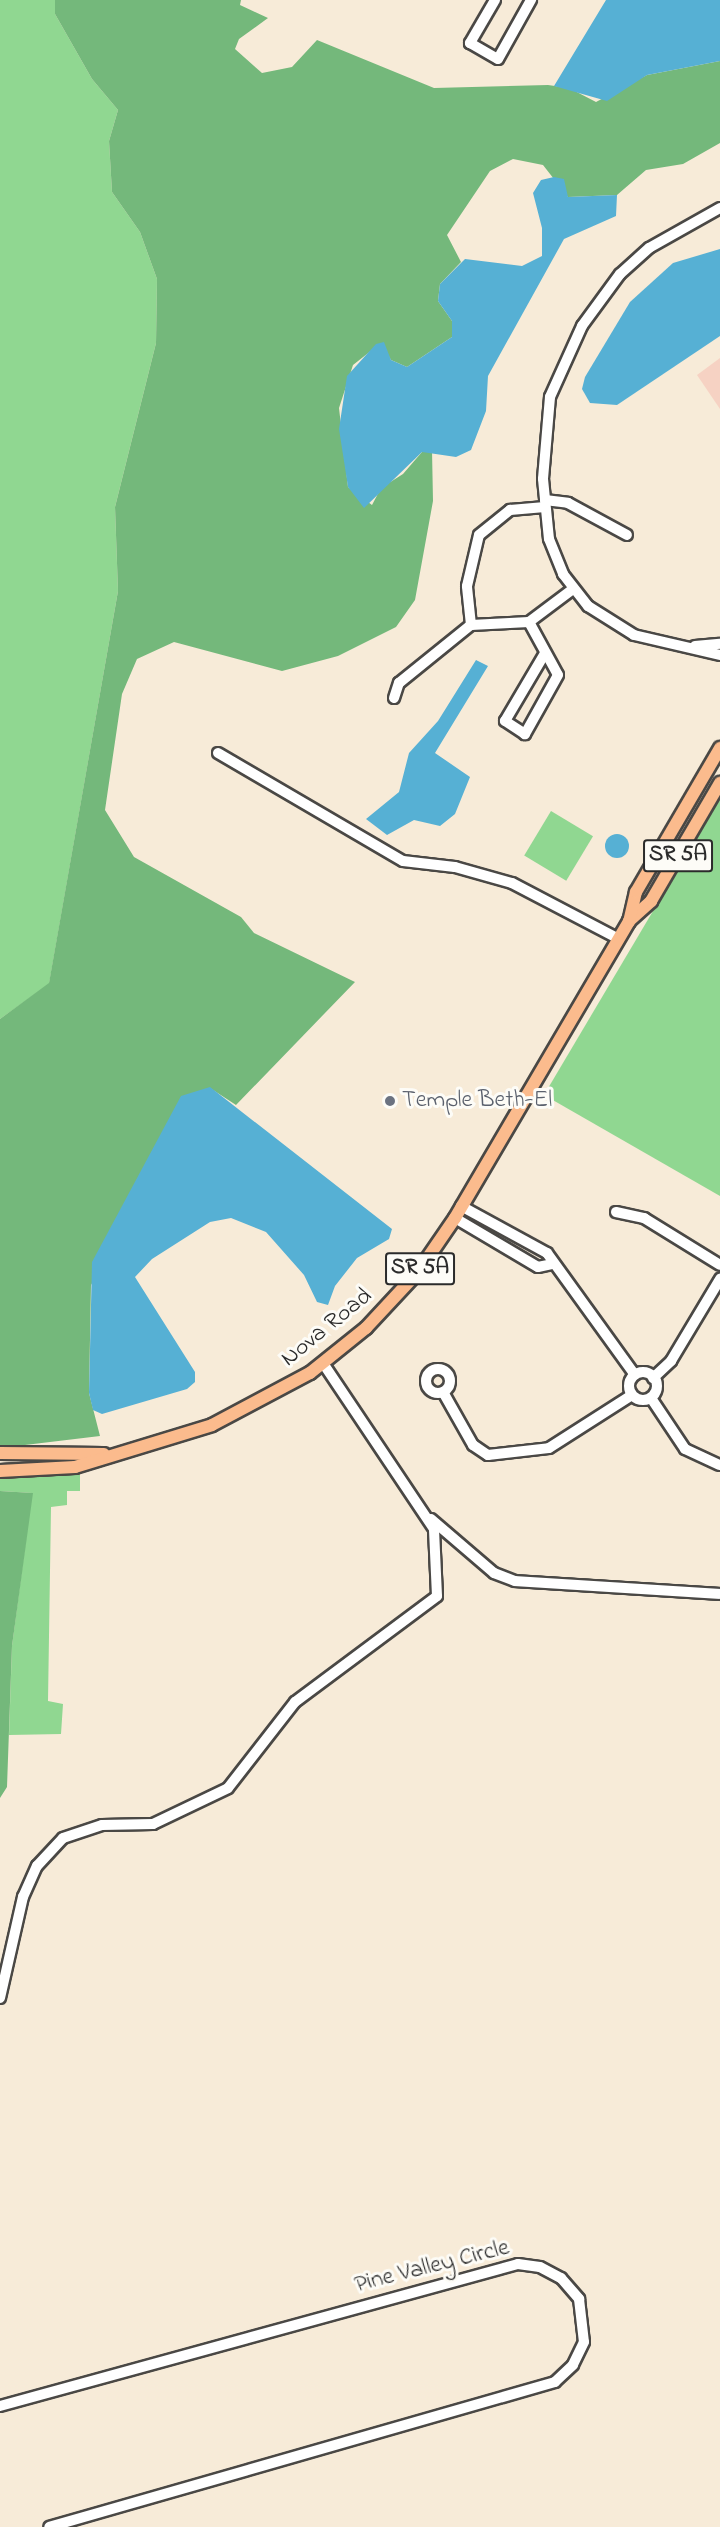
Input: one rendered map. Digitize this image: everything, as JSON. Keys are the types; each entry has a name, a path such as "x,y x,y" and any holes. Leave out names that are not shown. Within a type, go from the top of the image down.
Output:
{"main road":[{"name":"SR 5A","path":"628,922 636,892 720,748"},
{"name":"SR 5A","path":"628,922 651,901 720,783"},
{"name":"Nova Road","path":"0,1471 75,1467 105,1454 212,1425 323,1363 394,1300 458,1212 628,922"},
{"name":"Nova Road","path":"0,1453 105,1454"}],"street":[{"path":"495,0 470,43 498,58 531,0 540,0"},
{"path":"720,208 649,248 620,274 582,326 546,417 545,504 549,539 573,590 602,618 634,635 692,646 720,655"},
{"path":"471,625 467,586 479,535 510,510 568,503 627,535"},
{"path":"394,698 399,683 471,625 529,622 573,590"},
{"path":"529,622 558,675 525,734 505,721 545,653"},
{"path":"692,646 720,644"},
{"path":"218,753 403,861 455,867 512,883 619,939"},
{"path":"458,1212 511,1232 547,1253 552,1264 578,1291 635,1375 653,1378"},
{"path":"458,1212 503,1246 538,1267 552,1264"},
{"path":"616,1212 644,1218 720,1265"},
{"path":"503,1246 511,1232"},
{"path":"653,1378 671,1361 720,1279"},
{"path":"0,1998 23,1897 37,1866 63,1838 102,1825 153,1824 228,1788 251,1765 295,1702 437,1596 434,1529 323,1363"},
{"path":"632,1395 629,1384 635,1375"},
{"path":"651,1398 657,1386 653,1378"},
{"path":"443,1392 473,1445 488,1455 549,1448 632,1395 651,1398 685,1449 720,1466"},
{"path":"423,1513 494,1573 515,1581 720,1594"},
{"name":"Pine Valley Circle","path":"0,2406 518,2264 540,2266 561,2278 579,2299 584,2342 573,2365 555,2382 49,2527"}],"shaded area":[{"path":"720,358 720,409 697,375"}],"green space":[{"path":"0,0 55,0 55,14 92,79 118,110 109,141 112,192 140,232 157,279 156,343 115,507 118,591 49,984 0,1019"},
{"path":"55,0 241,0 240,5 268,18 239,39 235,49 262,73 292,67 317,40 434,88 548,85 569,88 596,102 647,75 720,61 720,143 683,164 646,170 617,195 568,197 543,165 513,159 490,171 447,235 461,262 440,284 438,301 452,321 452,337 407,367 391,360 387,353 372,350 353,365 339,408 348,487 372,505 381,488 403,474 422,452 432,450 433,501 415,600 396,627 338,656 282,671 174,642 137,659 122,694 105,810 134,857 241,917 254,933 355,982 236,1105 210,1088 91,1285 89,1393 100,1436 0,1448 0,1019 49,983 118,591 115,507 156,343 157,279 140,232 112,192 109,141 118,110 92,79 55,14"},
{"path":"720,798 720,1196 544,1095"},
{"path":"551,811 593,836 566,881 524,856"},
{"path":"80,1473 80,1491 67,1491 67,1505 51,1507 48,1701 63,1704 61,1734 9,1735 12,1646 32,1493 0,1491 0,1476"},
{"path":"0,1491 33,1493 12,1646 7,1787 0,1798"}],"water":[{"path":"606,0 720,0 720,61 647,75 607,101 554,86"},
{"path":"554,177 564,179 568,197 617,195 616,216 564,239 488,376 486,411 471,450 456,457 422,452 364,508 348,487 339,429 347,376 376,344 384,342 391,360 407,367 452,337 452,321 438,301 440,284 465,259 522,266 542,256 542,228 533,193 541,180"},
{"path":"720,249 720,336 617,405 590,403 582,389 585,377 630,302 673,263"},
{"path":"476,660 488,666 435,753 470,777 455,814 440,826 414,820 387,835 366,819 399,792 409,753 438,721"},
{"path":"617,834 626,837 629,846 626,855 617,858 608,855 605,846 608,837"},
{"path":"210,1087 392,1229 389,1239 357,1258 335,1286 328,1305 317,1302 304,1275 266,1232 231,1218 210,1222 152,1259 135,1277 195,1372 195,1382 187,1389 102,1414 93,1410 89,1393 92,1262 181,1096"}],"place":[{"name":"Temple Beth-El","path":"390,1101"}]}
